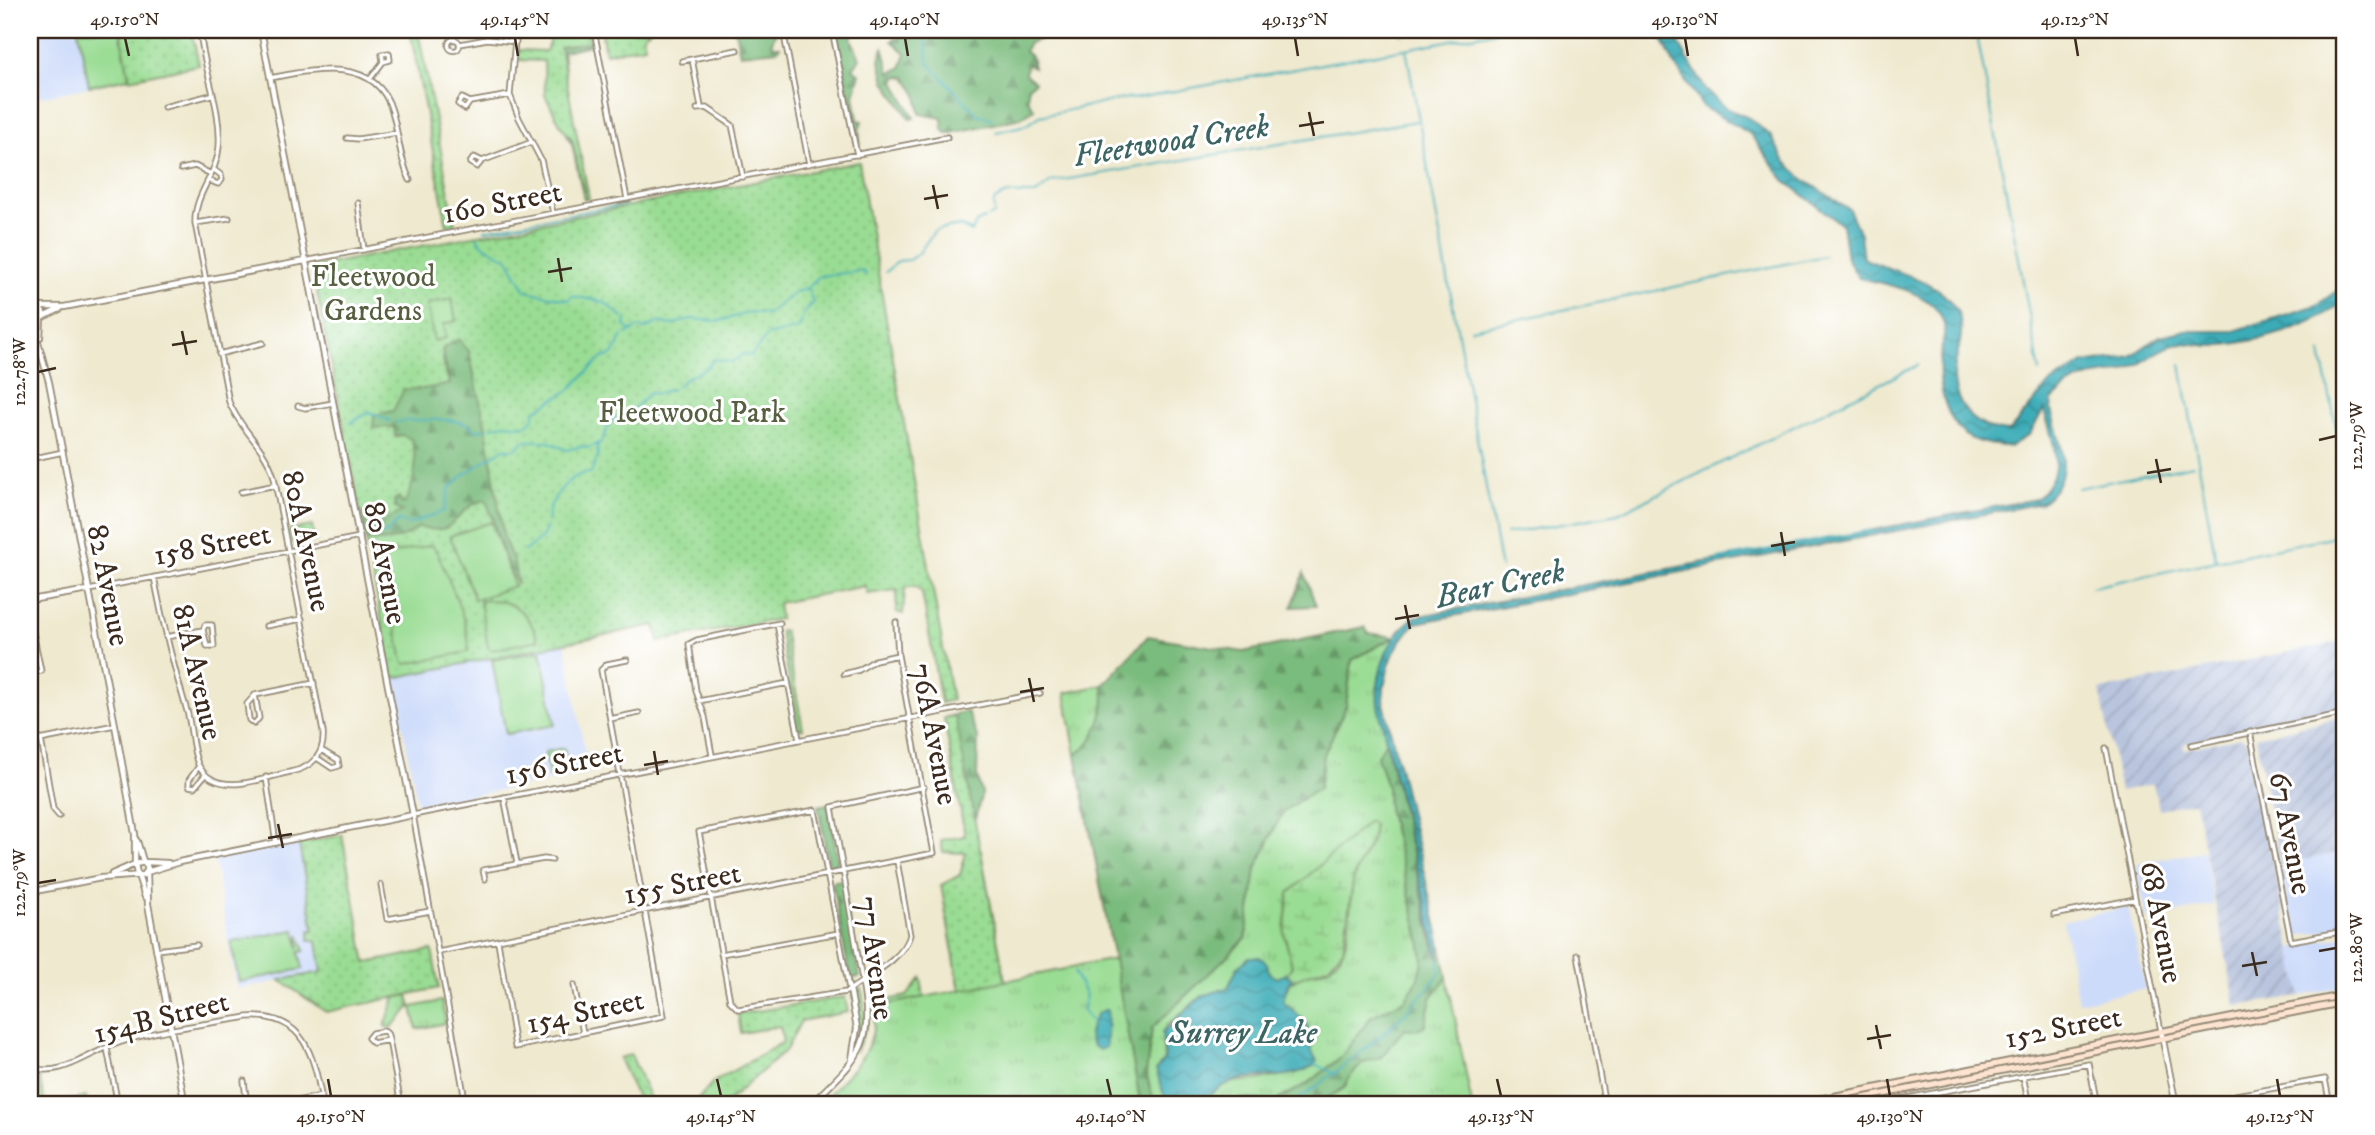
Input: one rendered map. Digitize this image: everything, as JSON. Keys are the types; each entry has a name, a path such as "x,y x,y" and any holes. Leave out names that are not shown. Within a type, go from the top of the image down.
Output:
{"main road":[{"name":"152 Street","path":"1791,1105 2345,995"},
{"name":"152 Street","path":"1828,1105 2345,1002"},
{"path":"1818,1105 1849,1094"}],"street":[{"name":"80A Avenue","path":"200,30 219,142 212,171 198,200 195,223 230,406 265,454 276,485 323,732 317,758"},
{"name":"80 Avenue","path":"261,30 467,1105"},
{"path":"516,30 510,70 510,94 544,166 553,213"},
{"path":"594,30 627,199"},
{"path":"783,30 809,164"},
{"path":"832,30 858,155"},
{"path":"460,44 487,39 516,42"},
{"path":"682,61 737,50"},
{"path":"692,59 699,108 732,125 743,177"},
{"path":"370,79 383,62"},
{"path":"270,78 333,68 370,79 390,104 404,166 410,180"},
{"path":"470,102 510,94"},
{"path":"164,107 211,95"},
{"path":"347,138 358,139 397,132"},
{"name":"160 Street","path":"30,309 65,307 206,281 947,137"},
{"path":"482,161 532,142"},
{"path":"181,169 195,166 212,171"},
{"name":"80A Avenue","path":"208,180 218,184 222,180 221,175 212,171"},
{"path":"358,203 364,250"},
{"path":"195,223 229,218"},
{"path":"30,288 39,307"},
{"path":"30,296 30,302"},
{"name":"82 Avenue","path":"39,307 42,317 41,345"},
{"name":"160 Street","path":"31,319 65,307"},
{"name":"82 Avenue","path":"31,319 41,345 135,834 148,866 147,873"},
{"path":"219,354 263,343"},
{"path":"298,405 305,408 333,402"},
{"path":"30,459 63,452"},
{"path":"241,492 276,485"},
{"name":"158 Street","path":"30,600 360,537"},
{"name":"81A Avenue","path":"155,576 166,637 199,766 205,775"},
{"path":"30,618 41,671 30,673"},
{"path":"266,626 302,619"},
{"name":"76A Avenue","path":"896,622 898,655 934,853"},
{"path":"712,755 688,649 690,643 778,623 799,738"},
{"path":"166,637 202,630 205,625 212,625 214,646 206,646 202,630"},
{"path":"844,674 859,670 875,660 898,655"},
{"path":"627,660 607,664 601,670 643,912"},
{"path":"255,695 259,718 256,723 250,722 248,702 255,695 314,683"},
{"path":"699,701 788,683"},
{"name":"156 Street","path":"138,875 179,862 712,755 1040,693"},
{"path":"610,719 639,713"},
{"path":"2191,745 2345,713"},
{"path":"30,742 115,725"},
{"name":"67 Avenue","path":"2250,733 2291,941 2345,931"},
{"path":"41,739 53,809 59,816"},
{"name":"68 Avenue","path":"2106,748 2176,1105"},
{"path":"199,766 189,780 189,786 195,787 205,775 227,784 267,777 303,769 317,758 332,768 339,766 338,760 321,750"},
{"path":"267,777 276,843"},
{"name":"77 Avenue","path":"851,1064 862,1046 868,1027 832,807 924,787"},
{"path":"504,797 517,863"},
{"name":"77 Avenue","path":"711,898 699,832 815,810 857,1028 851,1064"},
{"name":"82 Avenue","path":"135,834 135,863 138,875"},
{"name":"155 Street","path":"438,953 934,853"},
{"path":"485,880 483,870 552,860"},
{"path":"711,898 732,1006 740,1009 773,1005 849,989 895,956 909,939 897,861"},
{"name":"156 Street","path":"135,863 179,862"},
{"path":"101,878 135,863"},
{"path":"147,873 148,904 185,1105"},
{"path":"30,892 101,878 138,875 148,904"},
{"path":"381,885 387,919 430,911"},
{"path":"2054,915 2136,898"},
{"name":"154 Street","path":"498,941 515,1047 664,1016 643,912"},
{"path":"721,954 839,933"},
{"path":"156,950 197,945"},
{"path":"1578,956 1605,1105"},
{"path":"574,985 583,1033"},
{"name":"154B Street","path":"30,1067 46,1071 58,1069 107,1048 171,1031 256,1017 283,1023 300,1036 314,1059 321,1096"},
{"path":"389,1040 373,1043 368,1038 372,1033 383,1031 389,1040 401,1105"},
{"path":"107,1048 118,1105"},
{"path":"810,1105 851,1064"},
{"path":"1870,1105 2089,1064 2097,1105"},
{"path":"2023,1076 2029,1105"},
{"path":"2238,1105 2236,1095 2326,1079 2330,1105"},
{"path":"244,1081 247,1105"},
{"path":"279,1105 321,1096 323,1105"}],"shaded area":[{"path":"30,30 121,30 129,79 30,99"},
{"path":"2345,641 2345,708 2183,744 2184,749 2241,737 2248,741 2301,996 2236,1006 2195,802 2159,809 2153,784 2120,791 2100,690"},
{"path":"565,643 589,773 418,806 393,678"},
{"path":"2345,716 2345,866 2342,852 2280,864 2256,737"},
{"path":"299,844 322,973 237,989 214,859"},
{"path":"2204,851 2214,905 2147,919 2136,864"},
{"path":"2342,852 2345,866 2345,928 2297,936 2293,932 2280,864"},
{"path":"2128,907 2146,989 2078,1002 2063,921"},
{"path":"2345,936 2345,986 2301,996 2291,950 2302,944"}],"green space":[{"path":"78,30 120,30 129,78 89,86"},
{"path":"121,30 197,30 192,33 199,65 129,79"},
{"path":"410,30 418,30 455,225 447,226"},
{"path":"548,30 556,30 558,33 588,30 591,45 563,51 567,90 589,199 584,199 572,144 567,136"},
{"path":"548,30 556,30 559,36 588,30 590,42 560,47 589,199 585,199 572,140 561,126 545,95 544,61 518,60 519,50 546,51 550,40"},
{"path":"601,30 650,30 643,35 645,46 605,53"},
{"path":"735,30 777,30 772,41 773,46 780,46 777,50 740,54"},
{"path":"836,30 854,30 851,39 860,58 853,69 860,74 854,95 858,120 862,121 859,130 860,142 857,140"},
{"path":"1042,30 1041,39 1029,43 1025,51 1031,56 1034,67 1027,64 1025,74 1035,82 1028,87 1028,100 1034,109 1021,118 947,134 943,129 942,118 920,114 917,95 906,77 898,76 895,82 914,118 910,119 885,81 880,61 883,47 890,73 901,68 906,53 892,41 895,38 900,41 899,34 903,31"},
{"name":"Fleetwood Park","path":"859,162 952,700 941,703 922,592 915,586 905,588 903,614 896,612 897,590 867,594 865,586 778,603 780,619 659,641 655,625 393,678 312,267","holes":["458,339 469,351 486,428 504,539 513,560 518,584 510,572 486,500 467,509 450,526 442,529 418,527 395,539 368,541 363,512 368,514 370,521 376,520 379,525 402,511 395,508 394,500 399,497 402,504 405,503 415,464 411,439 402,435 395,437 394,427 373,428 374,415 393,411 404,389 450,384 444,369 442,349"]},
{"path":"452,299 456,321 444,324 446,338 434,341 427,304"},
{"path":"458,338 469,351 486,428 504,539 513,560 519,586 510,572 486,500 474,504 446,528 399,539 368,541 363,511 368,514 395,508 394,500 399,497 402,435 393,435 393,427 373,428 374,415 404,389 450,384 442,349"},
{"path":"491,522 514,586 475,600 450,536"},
{"path":"312,526 315,541 292,543 289,530"},
{"path":"432,545 463,617 469,642 468,652 406,664 403,662 383,559 386,555"},
{"path":"1304,573 1316,606 1292,607"},
{"path":"480,601 501,601 517,608 530,621 538,640 491,650 488,647"},
{"path":"1365,627 1368,633 1394,637 1352,660 1346,706 1324,754 1319,788 1285,810 1256,869 1246,938 1152,1028 1146,1074 1155,1105 1141,1105 1076,755 1090,741 1099,724 1104,705 1103,685 1148,636 1243,652"},
{"path":"784,630 803,729 798,729 780,631"},
{"path":"1394,637 1377,688 1386,742 1377,756 1387,786 1388,808 1420,939 1424,961 1419,978 1405,1000 1372,1016 1341,1057 1309,1083 1274,1102 1242,1099 1229,1105 1201,1105 1209,1095 1225,1085 1270,1078 1313,1066 1307,1023 1283,1001 1292,982 1331,966 1343,950 1355,875 1374,825 1284,932 1292,966 1287,974 1277,978 1269,973 1267,964 1237,968 1228,988 1202,996 1166,1026 1162,1033 1167,1105 1155,1105 1146,1074 1151,1028 1246,938 1256,869 1285,810 1319,788 1324,754 1346,706 1352,660"},
{"path":"541,651 555,725 506,734 492,660"},
{"path":"1103,685 1104,705 1099,724 1090,741 1076,755 1065,693"},
{"path":"967,711 978,739 977,776 982,793 968,846 944,718"},
{"path":"955,716 1005,981 960,990 941,885 960,875 966,853 943,852 941,840 965,836 944,718"},
{"path":"1386,742 1433,943 1439,957 1440,941 1447,977 1431,998 1425,1025 1416,1030 1405,1028 1381,1057 1363,1063 1351,1075 1344,1088 1317,1105 1229,1105 1242,1099 1274,1102 1309,1083 1341,1057 1372,1016 1405,1000 1419,978 1423,961 1420,939 1388,808 1387,786 1377,756"},
{"path":"564,748 569,773 549,777 545,752"},
{"path":"828,804 839,866 829,867 818,806"},
{"path":"1369,821 1374,825 1371,842 1354,875 1343,949 1329,966 1292,980 1287,974 1292,966 1284,932 1289,893"},
{"path":"342,835 366,963 432,950 439,988 326,1012 280,980 322,972 317,942 309,940 310,930 314,930 299,844"},
{"path":"981,851 1005,981 1114,959 1141,1105 818,1105 849,1073 866,1050 874,1023 874,1007 960,990 945,908"},
{"path":"841,880 860,977 850,979 832,882"},
{"path":"295,930 299,948 299,934 305,951 299,952 303,969 239,982 231,942"},
{"path":"1447,977 1472,1105 1317,1105 1344,1088 1351,1075 1363,1063 1381,1057 1405,1028 1425,1025 1431,998"},
{"path":"921,978 924,997 873,1007 872,1003 907,996"},
{"path":"862,988 866,1027 856,1053 858,1026 853,995"},
{"path":"408,995 411,1007 390,1029 385,1026 395,998"},
{"path":"845,997 848,1012 801,1021 786,1050 724,1105 693,1105 712,1083 783,1042 780,1026 741,1033 738,1014"},
{"path":"442,1001 446,1023 417,1029 412,1007"},
{"path":"631,1055 653,1105 639,1102 619,1058"},
{"path":"30,1073 39,1076 45,1105 30,1105"},
{"path":"86,1097 87,1105 45,1105"}],"water":[{"path":"1658,30 1671,30 1706,90 1724,107 1749,118 1771,136 1784,160 1803,179 1849,209 1860,234 1863,258 1914,277 1937,289 1947,298 1960,317 1961,326 1955,388 1970,416 1987,427 2009,432 2048,385 2084,363 2131,356 2160,336 2183,331 2234,331 2317,305 2345,285 2345,301 2316,319 2283,332 2214,346 2177,344 2163,349 2131,369 2086,378 2071,384 2052,400 2051,410 2063,460 2062,471 2052,493 2041,503 1416,623 1402,639 1392,657 1383,699 1440,941 1439,960 1378,706 1379,681 1385,657 1397,634 1415,617 2036,499 2046,489 2055,468 2054,446 2044,409 2030,434 2011,447 1975,440 1958,428 1944,401 1940,380 1944,323 1937,310 1911,292 1859,278 1847,259 1842,225 1784,180 1750,134 1703,107 1672,60"},
{"name":"Surrey Lake","path":"1249,957 1260,957 1267,964 1269,973 1277,978 1287,974 1292,980 1288,983 1283,1001 1307,1023 1311,1050 1317,1061 1302,1072 1245,1078 1232,1082 1217,1090 1201,1105 1167,1105 1156,1070 1165,1058 1162,1033 1202,996 1228,988 1237,968"},
{"path":"1107,1009 1106,1047 1100,1050 1091,1043 1089,1033 1098,1013"}],"waterway":[{"path":"924,30 929,64 977,114 992,119"},
{"path":"1401,30 1402,35"},
{"path":"1501,569 1406,49 1503,30"},
{"path":"1976,30 2040,372"},
{"path":"996,132 1026,125 1040,116 1128,98 1404,49"},
{"name":"Fleetwood Creek","path":"989,217 994,214 994,201 999,197 1009,194 1036,194 1051,182 1417,121"},
{"path":"485,230 626,204"},
{"name":"Fleetwood Creek","path":"886,272 898,261 909,260 919,253 935,230 961,226 972,232 976,223 984,219"},
{"path":"477,237 482,244 508,259 526,291 569,300 572,296 604,302 623,318"},
{"path":"1471,329 1824,256"},
{"name":"Fleetwood Creek","path":"677,387 686,378 706,368 714,359 732,362 743,354 751,356 767,336 799,328 803,315 813,303 808,288 819,276 862,271 866,275"},
{"path":"627,334 639,327 646,329 659,322 671,325 691,319 719,321 751,312 767,314 796,292 807,288"},
{"path":"626,320 625,326 633,332"},
{"path":"491,427 505,424 526,426 533,420 535,411 569,390 602,358 613,355 623,336"},
{"path":"2321,353 2345,468"},
{"path":"1506,534 1618,514 1918,365"},
{"path":"2181,365 2216,560"},
{"name":"Fleetwood Creek","path":"373,533 386,534 398,521 410,524 444,511 449,489 465,474 503,449 516,449 524,441 547,441 567,450 582,446 587,448 601,442 611,421 632,411 650,392 655,394 672,389"},
{"path":"350,423 370,412 390,421"},
{"path":"395,422 448,420 476,430 485,429"},
{"path":"547,521 551,505 561,489 575,477 591,473 598,456 597,444"},
{"path":"2078,488 2193,465"},
{"path":"524,551 542,538 547,526"},
{"name":"Bear Creek","path":"1718,559 1871,530"},
{"path":"2092,587 2345,534"},
{"name":"Bear Creek","path":"1291,1105 1370,1045 1407,1011 1440,973 1439,961"},
{"path":"1074,972 1086,996 1082,1009 1094,1025"},
{"path":"1315,1064 1336,1074"}],"park label":[{"name":"Fleetwood Gardens","path":"373,293"}]}
